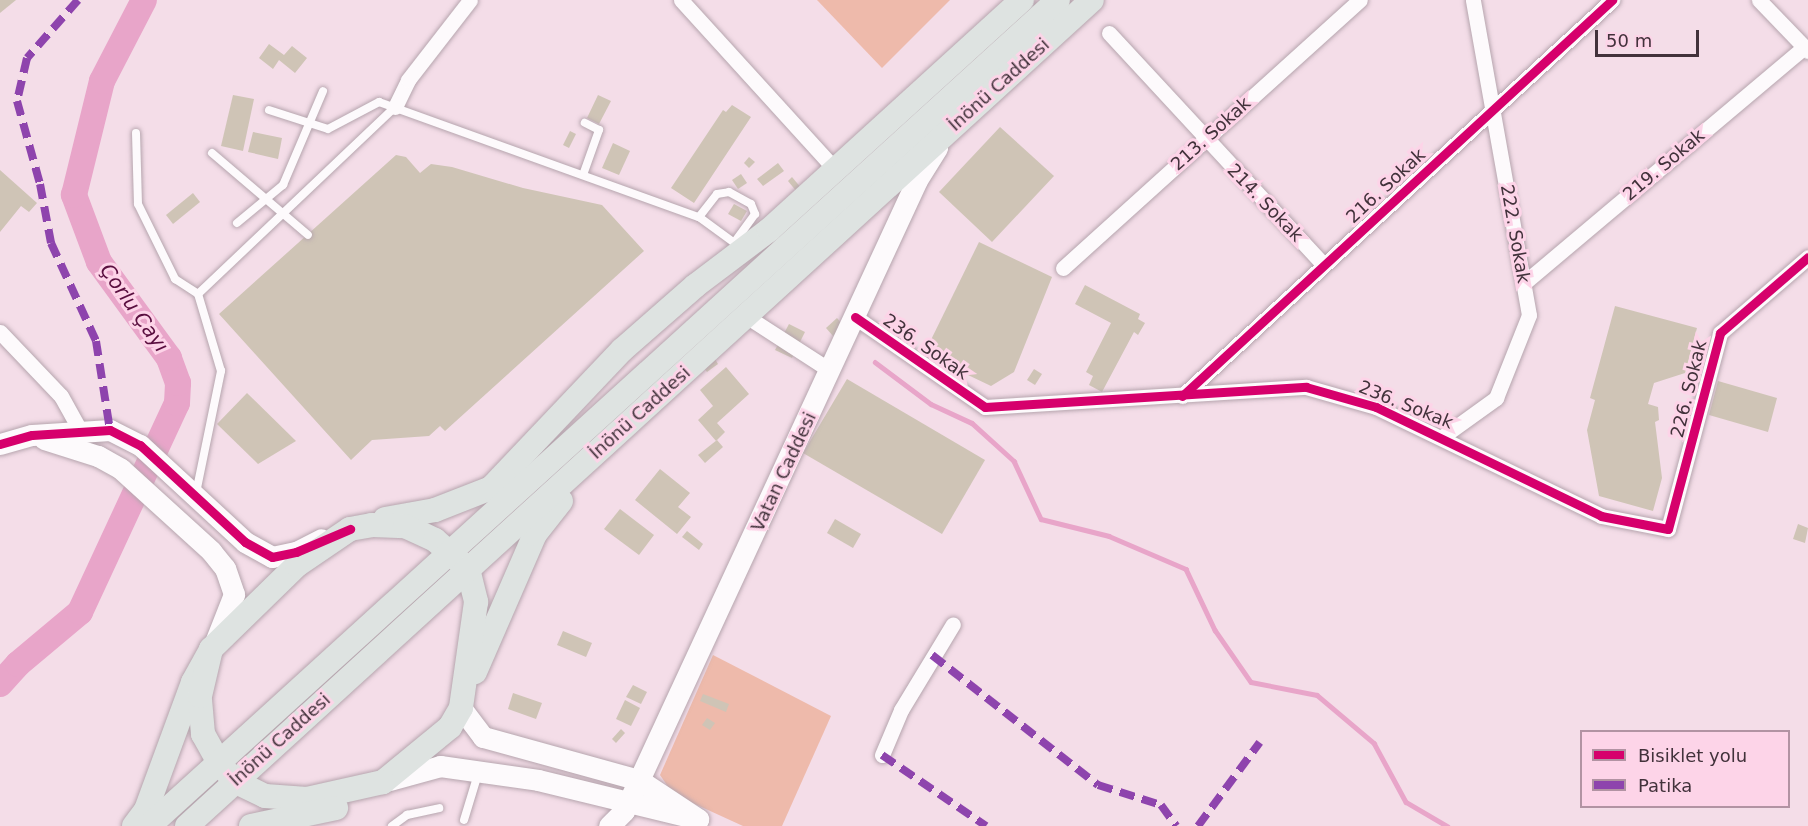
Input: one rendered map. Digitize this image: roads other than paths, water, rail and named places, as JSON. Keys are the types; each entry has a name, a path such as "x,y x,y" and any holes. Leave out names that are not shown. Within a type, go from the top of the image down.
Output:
{"main road":[{"path":"491,488 622,350 739,246 835,169 1022,0"},
{"path":"251,826 348,805 383,783 450,727 461,708 535,534 549,513 657,382 1058,0"},
{"name":"İnönü Caddesi","path":"187,826 459,561 657,382 746,316 1092,0"},
{"name":"Vatan Caddesi","path":"622,816 831,371 917,180 946,133"},
{"path":"0,444 32,435 110,430 140,445 244,542 272,557 296,552 350,529 435,510 491,488 657,382"},
{"path":"32,435 98,456 121,469 211,552 229,580 234,594 230,610 212,649 193,682 146,810 134,826"},
{"path":"372,525 405,526 435,540 459,561 476,602 461,708 483,737 639,780 705,823 622,816 538,780 478,774 440,766 383,783 307,799 265,796 234,781 218,761 203,734 200,696 212,649 283,577 350,529 372,525"},
{"path":"149,826 218,761 459,561"}],"street":[{"path":"395,107 408,80 470,0"},
{"path":"681,0 835,169"},
{"name":"213. Sokak","path":"1063,268 1360,0"},
{"name":"222. Sokak","path":"1442,437 1496,399 1529,315 1473,0"},
{"name":"216. Sokak","path":"1182,396 1612,0"},
{"path":"1759,0 1806,49"},
{"name":"214. Sokak","path":"1109,33 1205,140 1324,265"},
{"name":"219. Sokak","path":"1524,283 1806,49"},
{"name":"226. Sokak","path":"1668,529 1720,333 1808,257"},
{"path":"746,316 831,371"},
{"name":"236. Sokak","path":"855,317 985,407 1306,387 1376,408 1442,437 1601,516 1668,529"},
{"path":"0,332 62,396 81,432"},
{"path":"882,755 900,710 953,624"}],"lane":[{"path":"237,223 283,185 323,91"},
{"path":"269,110 328,129 379,102 699,217 739,246 755,214 751,204 729,192 717,194 699,217"},
{"path":"198,294 395,107"},
{"path":"583,175 599,130 585,123"},
{"path":"136,133 138,204 175,279 198,294 221,371 188,488"},
{"path":"212,153 308,235"},
{"path":"464,820 478,774"},
{"path":"392,826 407,815 440,808"}],"waterway":[{"name":"Çorlu Çayı","path":"0,684 18,664 80,612 177,403 178,383 169,358 99,262 74,195 102,81 144,0"},
{"path":"875,362 931,404 972,423 1014,461 1041,519 1109,536 1186,569 1215,630 1251,682 1317,695 1374,743 1406,802 1447,826"}]}
